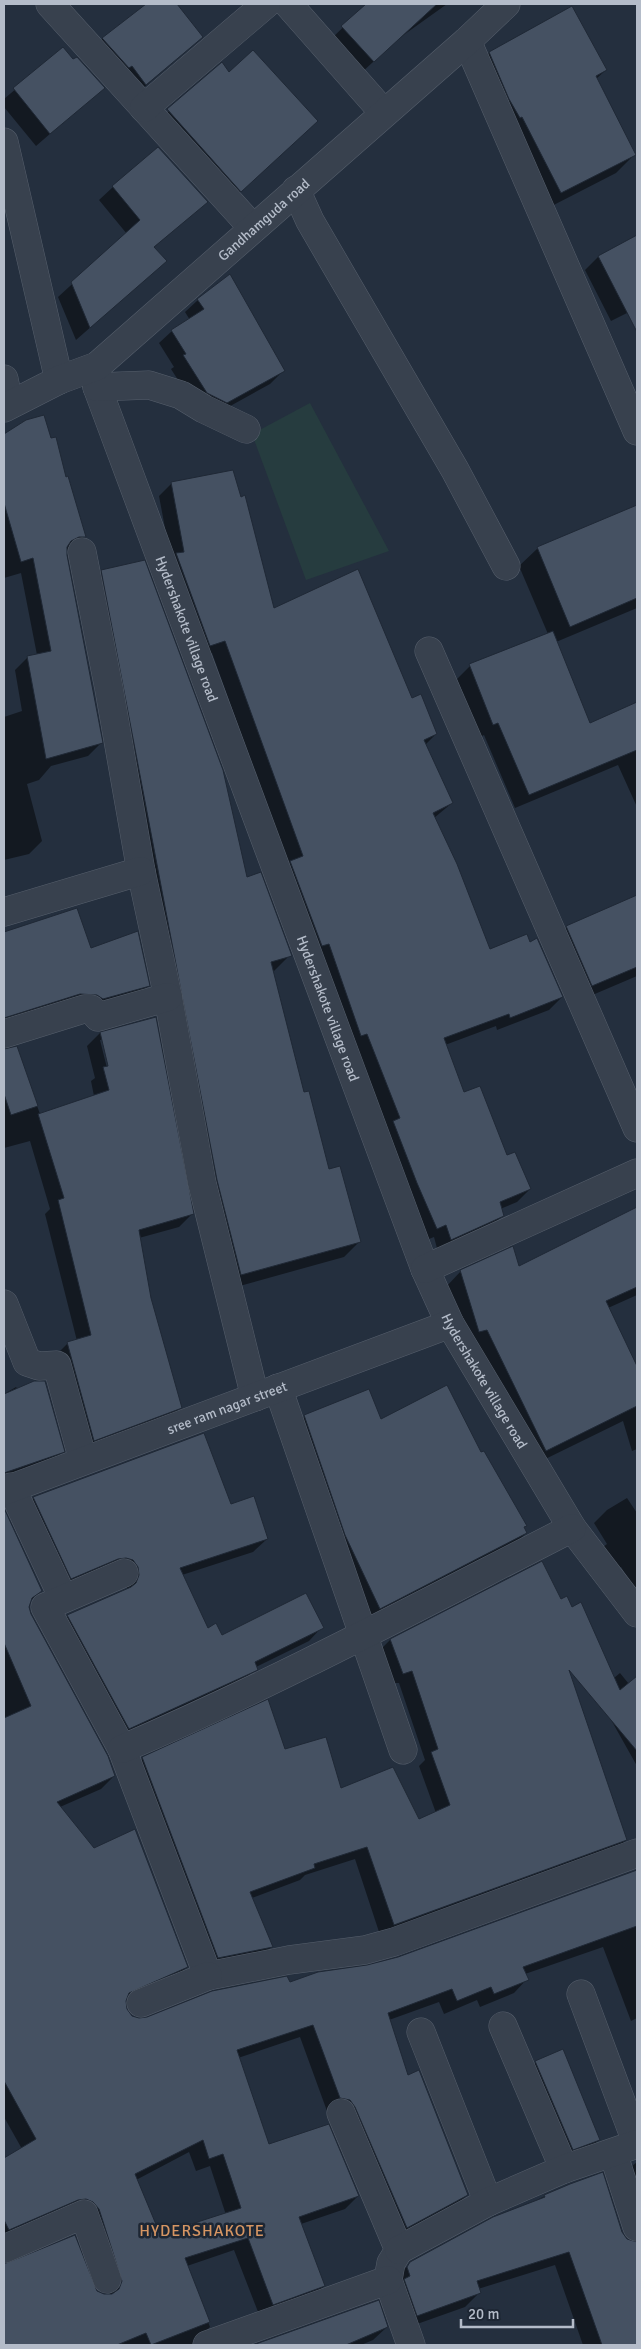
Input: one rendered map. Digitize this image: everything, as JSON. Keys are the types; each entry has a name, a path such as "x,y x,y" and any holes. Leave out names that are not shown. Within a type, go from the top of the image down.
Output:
{"street":[{"path":"50,4 253,228"},
{"path":"144,108 266,4"},
{"path":"288,4 384,113"},
{"name":"Gandhamguda road","path":"6,397 60,380 97,377 253,228 506,4"},
{"path":"466,41 637,431"},
{"path":"4,142 60,380"},
{"path":"296,190 310,221 455,470 506,566"},
{"path":"97,377 149,385 181,395 204,409 246,428"},
{"name":"Hydershakote village road","path":"97,377 425,1270 450,1324 572,1528 637,1613"},
{"path":"82,552 109,689 141,871 168,997 202,1183 267,1392 363,1635 403,1750"},
{"path":"429,651 637,1128"},
{"path":"4,912 141,871"},
{"path":"4,1034 84,1009 91,1009 98,1017 168,997"},
{"path":"425,1270 637,1173"},
{"path":"4,1304 27,1362 39,1366 57,1365 83,1460"},
{"name":"sree ram nagar street","path":"8,1489 450,1324"},
{"path":"8,1489 63,1598"},
{"path":"122,1748 202,1714 363,1635 572,1528"},
{"path":"124,1572 45,1607 122,1748 208,1976"},
{"path":"141,2003 208,1976 289,1960 365,1950 394,1942 637,1853"},
{"path":"581,1994 629,2147 637,2227"},
{"path":"503,2026 564,2169"},
{"path":"421,2032 488,2202"},
{"path":"341,2113 399,2250"},
{"path":"411,2345 388,2280 391,2263 399,2250 488,2202 564,2169 629,2147"},
{"path":"4,2249 84,2214 107,2279"},
{"path":"207,2345 388,2280"}],"green space":[{"path":"310,403 389,551 306,580 252,434"}],"building":[{"path":"146,4 177,4 203,37 146,85 132,66 129,68 102,38"},
{"path":"366,4 437,4 374,62 341,26"},
{"path":"572,6 607,70 596,76 636,155 561,193 522,117 520,118 509,99 489,52"},
{"path":"63,47 73,59 77,57 105,88 50,134 13,88"},
{"path":"253,50 318,121 241,192 167,109 222,62 229,72"},
{"path":"158,147 208,202 154,247 167,261 90,328 71,282 140,220 112,186"},
{"path":"637,235 637,332 598,256"},
{"path":"230,274 285,371 227,403 207,393 183,355 186,354 171,330 204,309 197,299"},
{"path":"44,415 51,438 56,437 66,477 68,476 86,537 79,537 71,541 67,547 67,555 103,743 46,759 27,656 51,651 33,558 21,562 4,503 4,434 26,420"},
{"path":"233,470 241,497 245,495 274,608 358,569 412,698 421,694 437,734 424,740 453,803 433,813 457,864 490,949 527,934 530,942 537,938 563,997 510,1018 509,1014 444,1038 464,1092 480,1086 507,1155 515,1152 531,1189 500,1202 504,1216 451,1240 446,1225 437,1229 393,1121 400,1118 367,1034 361,1036 329,944 322,946 290,861 303,856 225,641 210,646 176,553 184,552 171,482"},
{"path":"637,505 637,598 570,627 537,547"},
{"path":"145,560 223,770 247,877 261,872 292,956 271,962 304,1092 309,1091 329,1169 340,1166 361,1242 241,1275 217,1180 101,570"},
{"path":"553,631 590,723 637,702 637,750 529,795 498,723 493,725 469,664"},
{"path":"637,895 637,967 592,986 566,926"},
{"path":"77,908 91,948 138,931 150,986 103,999 97,995 80,994 4,1018 4,932"},
{"path":"156,1017 194,1214 139,1230 151,1298 182,1408 94,1441 67,1342 91,1335 58,1200 64,1198 38,1114 109,1090 103,1067 108,1066 100,1032"},
{"path":"17,1046 38,1106 11,1115 4,1094 4,1049"},
{"path":"637,1207 637,1287 606,1301 637,1366 637,1406 546,1451 487,1330 479,1332 460,1270 513,1246 519,1266"},
{"path":"34,1381 45,1381 65,1452 4,1473 4,1394"},
{"path":"447,1385 481,1452 484,1451 527,1526 524,1527 527,1533 380,1609 345,1535 304,1415 369,1389 381,1419"},
{"path":"204,1433 231,1504 254,1496 268,1539 180,1568 208,1628 216,1623 222,1635 306,1593 324,1628 255,1662 258,1670 129,1729 67,1615 131,1587 136,1583 139,1575 138,1567 133,1560 126,1558 118,1559 71,1579 33,1497"},
{"path":"4,1508 42,1591 32,1598 29,1607 31,1614 108,1756 115,1776 57,1802 94,1848 135,1829 188,1967 129,1993 126,2001 127,2009 132,2016 139,2018 147,2017 212,1991 287,1976 290,1982 318,1972 367,1965 398,1957 637,1870 637,1926 523,1967 529,1980 494,1994 491,1987 457,2001 452,1989 388,2013 408,2075 419,2070 468,2195 407,2228 355,2107 350,2100 340,2098 313,2025 237,2050 269,2144 329,2124 359,2196 299,2217 325,2286 273,2305 248,2238 185,2258 210,2322 151,2345 146,2333 117,2345 4,2345 4,2264 75,2235 97,2291 104,2294 112,2294 119,2289 122,2281 99,2209 93,2202 86,2199 78,2200 9,2230 4,2220 4,2158 36,2139 4,2081 4,1718 31,1706 4,1643","holes":["203,2140 209,2159 223,2154 241,2208 160,2234 135,2174"]},
{"path":"542,1561 561,1599 567,1596 572,1607 581,1602 620,1690 637,1676 637,1751 569,1670 627,1840 394,1925 367,1847 314,1864 315,1868 250,1892 273,1947 218,1958 142,1757 268,1699 285,1749 326,1737 341,1788 393,1767 419,1819 450,1805 431,1752 438,1749 412,1671 403,1674 390,1639"},
{"path":"563,2049 600,2140 573,2150 535,2061"},
{"path":"603,2172 622,2232 627,2239 637,2242 637,2345 602,2345 569,2252 477,2281 481,2293 417,2316 404,2279 410,2276 407,2267 410,2262 493,2217"},
{"path":"379,2300 388,2327 346,2345 253,2345"}],"district":[{"name":"HYDERSHAKOTE","path":"202,2231"}]}
